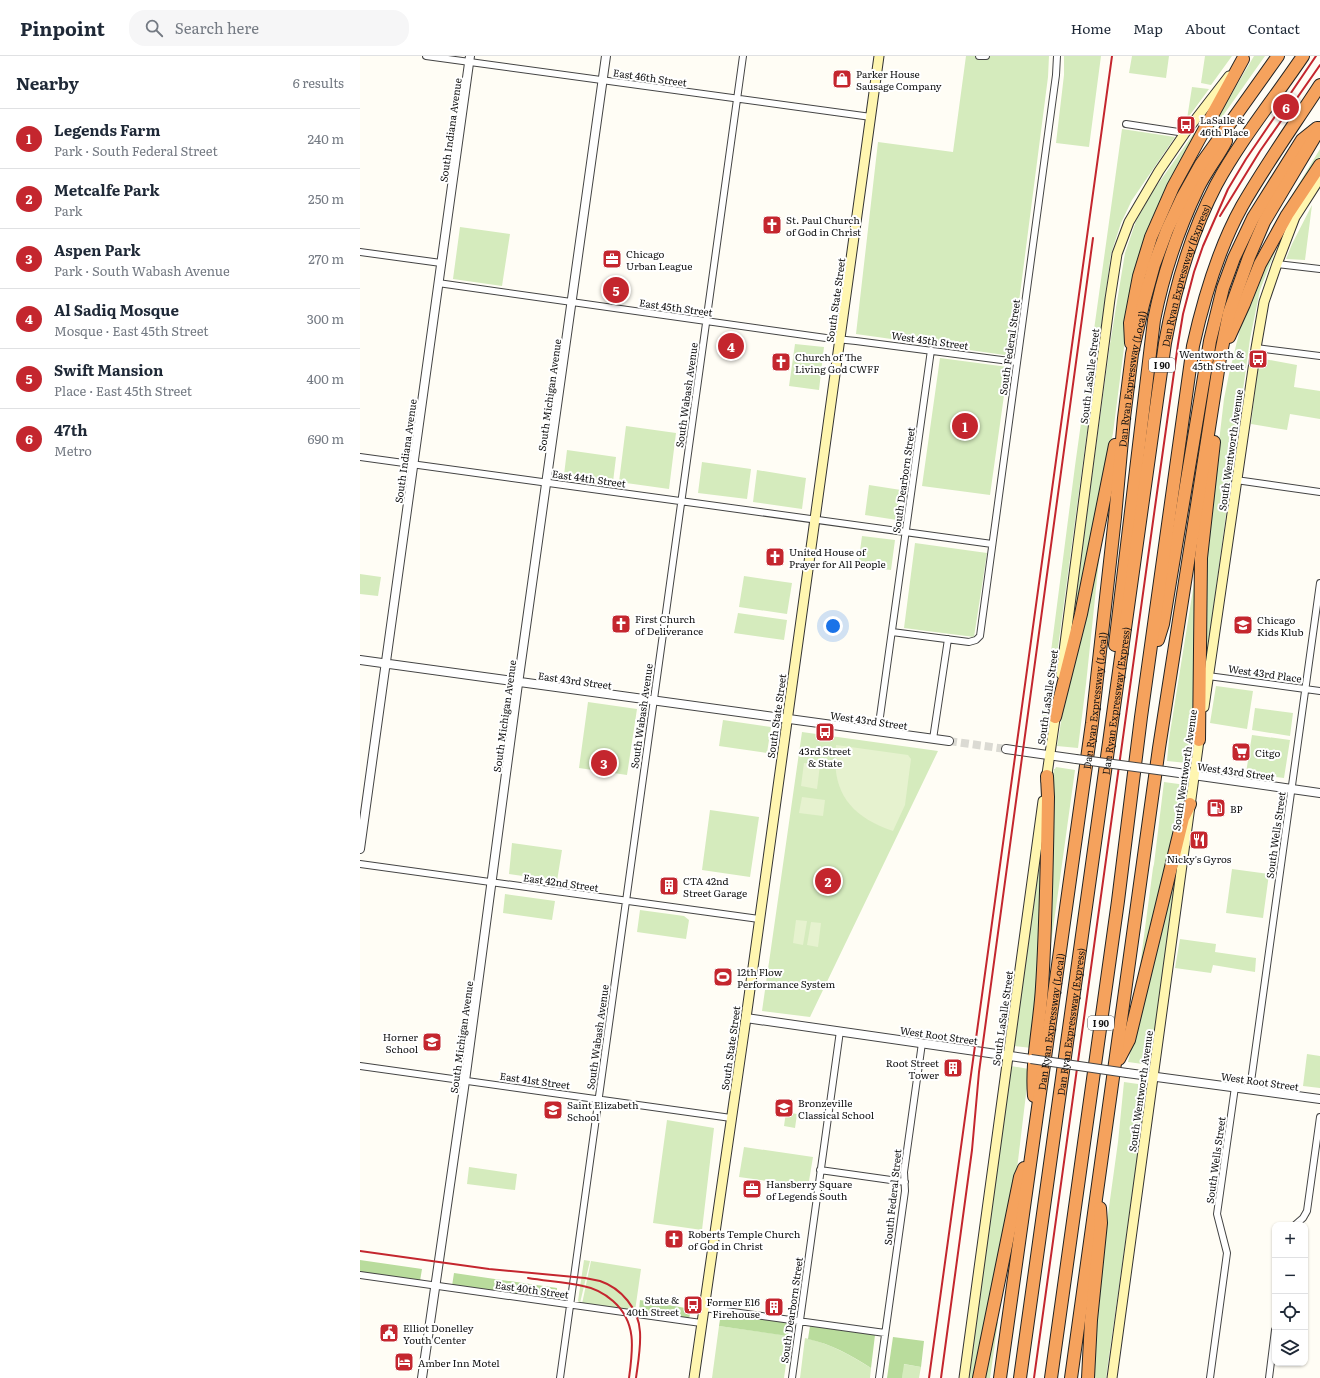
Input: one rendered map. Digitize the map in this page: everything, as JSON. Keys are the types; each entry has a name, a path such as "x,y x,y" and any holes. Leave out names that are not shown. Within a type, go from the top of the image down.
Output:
{"highway":[{"name":"Dan Ryan Expressway (Local)","path":"1000,1378 1092,723 1132,354 1154,266 1167,230 1182,198 1202,164 1278,56"},
{"name":"Dan Ryan Expressway (Express)","path":"1020,1378 1165,343 1172,307 1180,273 1203,212 1217,184 1249,133 1303,56"},
{"path":"1132,354 1130,323 1139,276 1151,237 1173,187 1244,58"},
{"name":"I 90","path":"1051,1378 1117,909 1148,667 1193,346 1202,306 1212,273 1242,206 1261,174 1320,85"},
{"path":"1114,707 1112,668 1153,328 1161,286 1186,214 1199,186 1220,152 1247,99"},
{"path":"1148,667 1163,624 1210,340 1223,288 1234,258 1253,218 1302,140 1320,127"},
{"name":"I 90","path":"1071,1378 1159,748 1220,358 1229,313 1249,256 1264,222 1320,127"},
{"path":"1220,358 1260,264 1286,216 1320,165"},
{"path":"1199,740 1200,583 1201,558 1215,438 1212,405"},
{"path":"1055,717 1081,614 1116,443 1124,418"},
{"path":"1036,1118 1033,1081 1044,966 1048,797 1047,776"},
{"path":"1114,1068 1129,1040 1184,818 1190,804"},
{"path":"979,1378 1020,1177 1032,1148"},
{"path":"1088,1378 1091,1320 1100,1223 1099,1171"}],"main road":[{"name":"South State Street","path":"694,1378 746,1018 879,56"},
{"name":"South LaSalle Street","path":"964,1378 1117,254 1129,222 1159,171 1185,133 1244,58"},
{"name":"South Wentworth Avenue","path":"1112,1378 1190,804 1256,348 1264,302 1276,264 1295,217 1319,182"}],"street":[{"name":"East 46th Street","path":"426,56 470,59 603,80 871,117"},
{"name":"South Michigan Avenue","path":"422,1378 465,1081 606,56"},
{"name":"South Wabash Avenue","path":"560,1378 743,56"},
{"path":"979,56 986,56"},
{"name":"South Federal Street","path":"948,639 969,642 976,640 980,636 1056,75 1057,56"},
{"name":"South Indiana Avenue","path":"360,849 470,59"},
{"path":"1126,124 1185,133"},
{"path":"360,252 441,263"},
{"path":"1276,264 1320,269"},
{"name":"East 45th Street","path":"438,283 840,339"},
{"name":"West 45th Street","path":"840,339 1017,362"},
{"path":"1256,348 1320,356"},
{"name":"South Dearborn Street","path":"878,731 931,350"},
{"name":"East 44th Street","path":"360,456 992,544"},
{"path":"1236,480 1320,492"},
{"name":"South Wells Street","path":"1250,1089 1320,583"},
{"path":"892,632 948,639 933,739"},
{"name":"East 43rd Street","path":"360,660 787,719"},
{"name":"West 43rd Place","path":"1208,676 1320,691"},
{"name":"West 43rd Street","path":"787,719 949,741"},
{"name":"West 43rd Street","path":"1006,749 1320,793"},
{"name":"East 42nd Street","path":"360,864 759,919"},
{"name":"West Root Street","path":"746,1018 1127,1073 1320,1099"},
{"name":"South Dearborn Street","path":"792,1378 840,1031"},
{"name":"South Federal Street","path":"879,1378 884,1333 905,1191 904,1172 922,1043"},
{"name":"East 41st Street","path":"360,1066 731,1118"},
{"name":"South Wells Street","path":"1210,1378 1227,1253 1217,1214 1235,1088"},
{"path":"1298,1222 1307,1211 1320,1117"},
{"path":"820,1170 905,1182"},
{"name":"East 40th Street","path":"360,1275 701,1323"},
{"path":"704,1308 884,1333"},
{"path":"1268,1378 1272,1351"}],"green space":[{"path":"966,56 1049,56 1048,77 1012,356 856,334 878,142 953,152"},
{"path":"1064,56 1101,56 1089,147 1056,143 1064,75"},
{"path":"1132,56 1169,56 1166,78 1129,73"},
{"path":"1205,56 1232,56 1211,85 1201,83"},
{"path":"1254,56 1265,56 1196,154"},
{"path":"1192,87 1209,89 1187,119"},
{"path":"1216,102 1132,286 1113,433 1077,612 1070,639 1110,344 1125,253 1136,221 1153,191"},
{"path":"1122,129 1175,137 1132,200 1121,223 1111,254 1045,744 1039,744 1075,466"},
{"path":"1320,149 1320,157 1292,195"},
{"path":"1312,205 1305,260 1286,259 1292,244"},
{"path":"460,227 510,234 502,286 453,279"},
{"path":"1273,247 1276,249 1260,290 1250,339 1206,661 1203,660 1204,569 1224,399 1241,325"},
{"path":"795,344 824,347 819,390 789,386"},
{"path":"940,358 1008,367 990,495 922,486"},
{"path":"1259,358 1297,365 1294,387 1320,391 1320,419 1290,414 1287,430 1251,424"},
{"path":"626,426 676,433 669,489 619,482"},
{"path":"567,450 616,457 613,482 564,475"},
{"path":"702,462 751,469 747,499 698,493"},
{"path":"757,470 806,478 802,509 753,502"},
{"path":"869,485 901,490 897,520 865,515"},
{"path":"862,536 895,540 891,570 858,566"},
{"path":"1101,541 1078,748 1057,746 1062,716"},
{"path":"915,543 987,553 974,637 904,628"},
{"path":"360,574 381,577 378,596 360,594"},
{"path":"744,576 792,583 787,614 739,607"},
{"path":"1195,577 1194,727 1190,761 1187,763 1167,761 1169,739"},
{"path":"738,613 787,620 784,640 734,633"},
{"path":"1216,686 1253,691 1247,729 1210,723"},
{"path":"588,702 637,709 627,775 579,768"},
{"path":"1255,708 1293,713 1290,736 1252,730"},
{"path":"723,720 771,727 767,753 719,746"},
{"path":"802,732 938,751 810,1017 762,1011"},
{"path":"1252,735 1290,740 1284,778 1246,773"},
{"path":"836,745 908,755 911,759 905,805 893,831 865,818 846,800 840,788 837,776 835,761"},
{"path":"804,763 820,765 817,789 801,786"},
{"path":"1056,767 1075,770 1049,958 1053,775"},
{"path":"1164,782 1186,785 1187,787 1138,981 1154,864"},
{"path":"802,797 825,800 823,816 799,813"},
{"path":"710,810 759,817 750,877 702,870"},
{"path":"1043,839 1038,985 1032,1048 1014,1046"},
{"path":"512,843 562,850 557,881 509,874"},
{"path":"1175,869 1177,870 1150,1065 1128,1062"},
{"path":"1232,869 1269,874 1263,918 1226,913"},
{"path":"505,894 555,901 552,920 503,913"},
{"path":"640,910 684,916 689,920 686,939 637,932"},
{"path":"796,920 807,921 803,945 793,943"},
{"path":"811,922 821,923 818,947 807,945"},
{"path":"1180,939 1216,944 1215,952 1256,958 1255,972 1213,965 1211,973 1175,968"},
{"path":"1307,1054 1320,1056 1320,1088 1303,1086"},
{"path":"1011,1066 1029,1069 1017,1169 1011,1204 993,1279 989,1311 975,1378 969,1378"},
{"path":"1124,1082 1145,1085 1147,1088 1106,1378 1092,1378 1100,1272 1118,1142"},
{"path":"786,1112 797,1114 795,1128 784,1126"},
{"path":"667,1120 714,1128 702,1230 653,1223"},
{"path":"744,1147 813,1157 808,1187 739,1177"},
{"path":"469,1167 517,1174 515,1190 467,1184"},
{"path":"360,1260 422,1269 420,1281 360,1272"},
{"path":"584,1260 590,1261 580,1303 578,1301"},
{"path":"591,1261 641,1269 635,1311 582,1304"},
{"path":"454,1273 557,1288 556,1300 452,1286"},
{"path":"640,1300 691,1309 689,1319 639,1311"},
{"path":"721,1313 790,1323 788,1336 719,1326"},
{"path":"995,1322 998,1322 990,1378 983,1378"},
{"path":"719,1326 790,1336 784,1378 712,1378"},
{"path":"810,1326 875,1335 871,1368 841,1350 808,1339"},
{"path":"893,1337 924,1341 921,1367 904,1364 902,1378 887,1378"},
{"path":"805,1338 839,1350 871,1368 870,1378 800,1378"},
{"path":"903,1364 921,1367 919,1378 902,1378"}],"tunnel":[{"path":"949,741 1006,749"}],"railway":[{"path":"929,1378 1112,56"},
{"path":"1034,1378 1183,314 1194,272 1203,246 1228,189 1246,159 1316,56"},
{"path":"1220,216 1260,151 1320,65"},
{"path":"941,1378 972,1150 979,1072 1093,238"},
{"path":"360,1251 489,1269 585,1278 608,1284 628,1300 639,1323 640,1343 636,1378"},
{"path":"528,1278 569,1283 591,1288 613,1301 621,1309 626,1318 632,1336 632,1357 629,1378"}],"place":[{"name":"Parker House Sausage Company","path":"842,79"},
{"name":"47th","path":"1286,107"},
{"name":"LaSalle & 46th Place","path":"1186,125"},
{"name":"St. Paul Church of God in Christ","path":"772,225"},
{"name":"Chicago Urban League","path":"612,259"},
{"name":"Swift Mansion","path":"616,290"},
{"name":"Al Sadiq Mosque","path":"731,346"},
{"name":"Wentworth & 45th Street","path":"1258,359"},
{"name":"Church of The Living God CWFF","path":"781,362"},
{"name":"Legends Farm","path":"965,426"},
{"name":"United House of Prayer for All People","path":"775,557"},
{"name":"First Church of Deliverance","path":"621,624"},
{"name":"Chicago Kids Klub","path":"1243,625"},
{"name":"43rd Street & State","path":"825,732"},
{"name":"Citgo","path":"1241,752"},
{"name":"Aspen Park","path":"604,763"},
{"name":"BP","path":"1216,808"},
{"name":"Nicky's Gyros","path":"1199,840"},
{"name":"Metcalfe Park","path":"828,881"},
{"name":"CTA 42nd Street Garage","path":"669,886"},
{"name":"12th Flow Performance System","path":"723,977"},
{"name":"Horner School","path":"432,1042"},
{"name":"Root Street Tower","path":"953,1068"},
{"name":"Bronzeville Classical School","path":"784,1108"},
{"name":"Saint Elizabeth School","path":"553,1110"},
{"name":"Hansberry Square of Legends South","path":"752,1189"},
{"name":"Roberts Temple Church of God in Christ","path":"674,1239"},
{"name":"State & 40th Street","path":"693,1305"},
{"name":"Former E16 Firehouse","path":"774,1307"},
{"name":"Elliot Donelley Youth Center","path":"389,1333"},
{"name":"Amber Inn Motel","path":"404,1362"}]}
